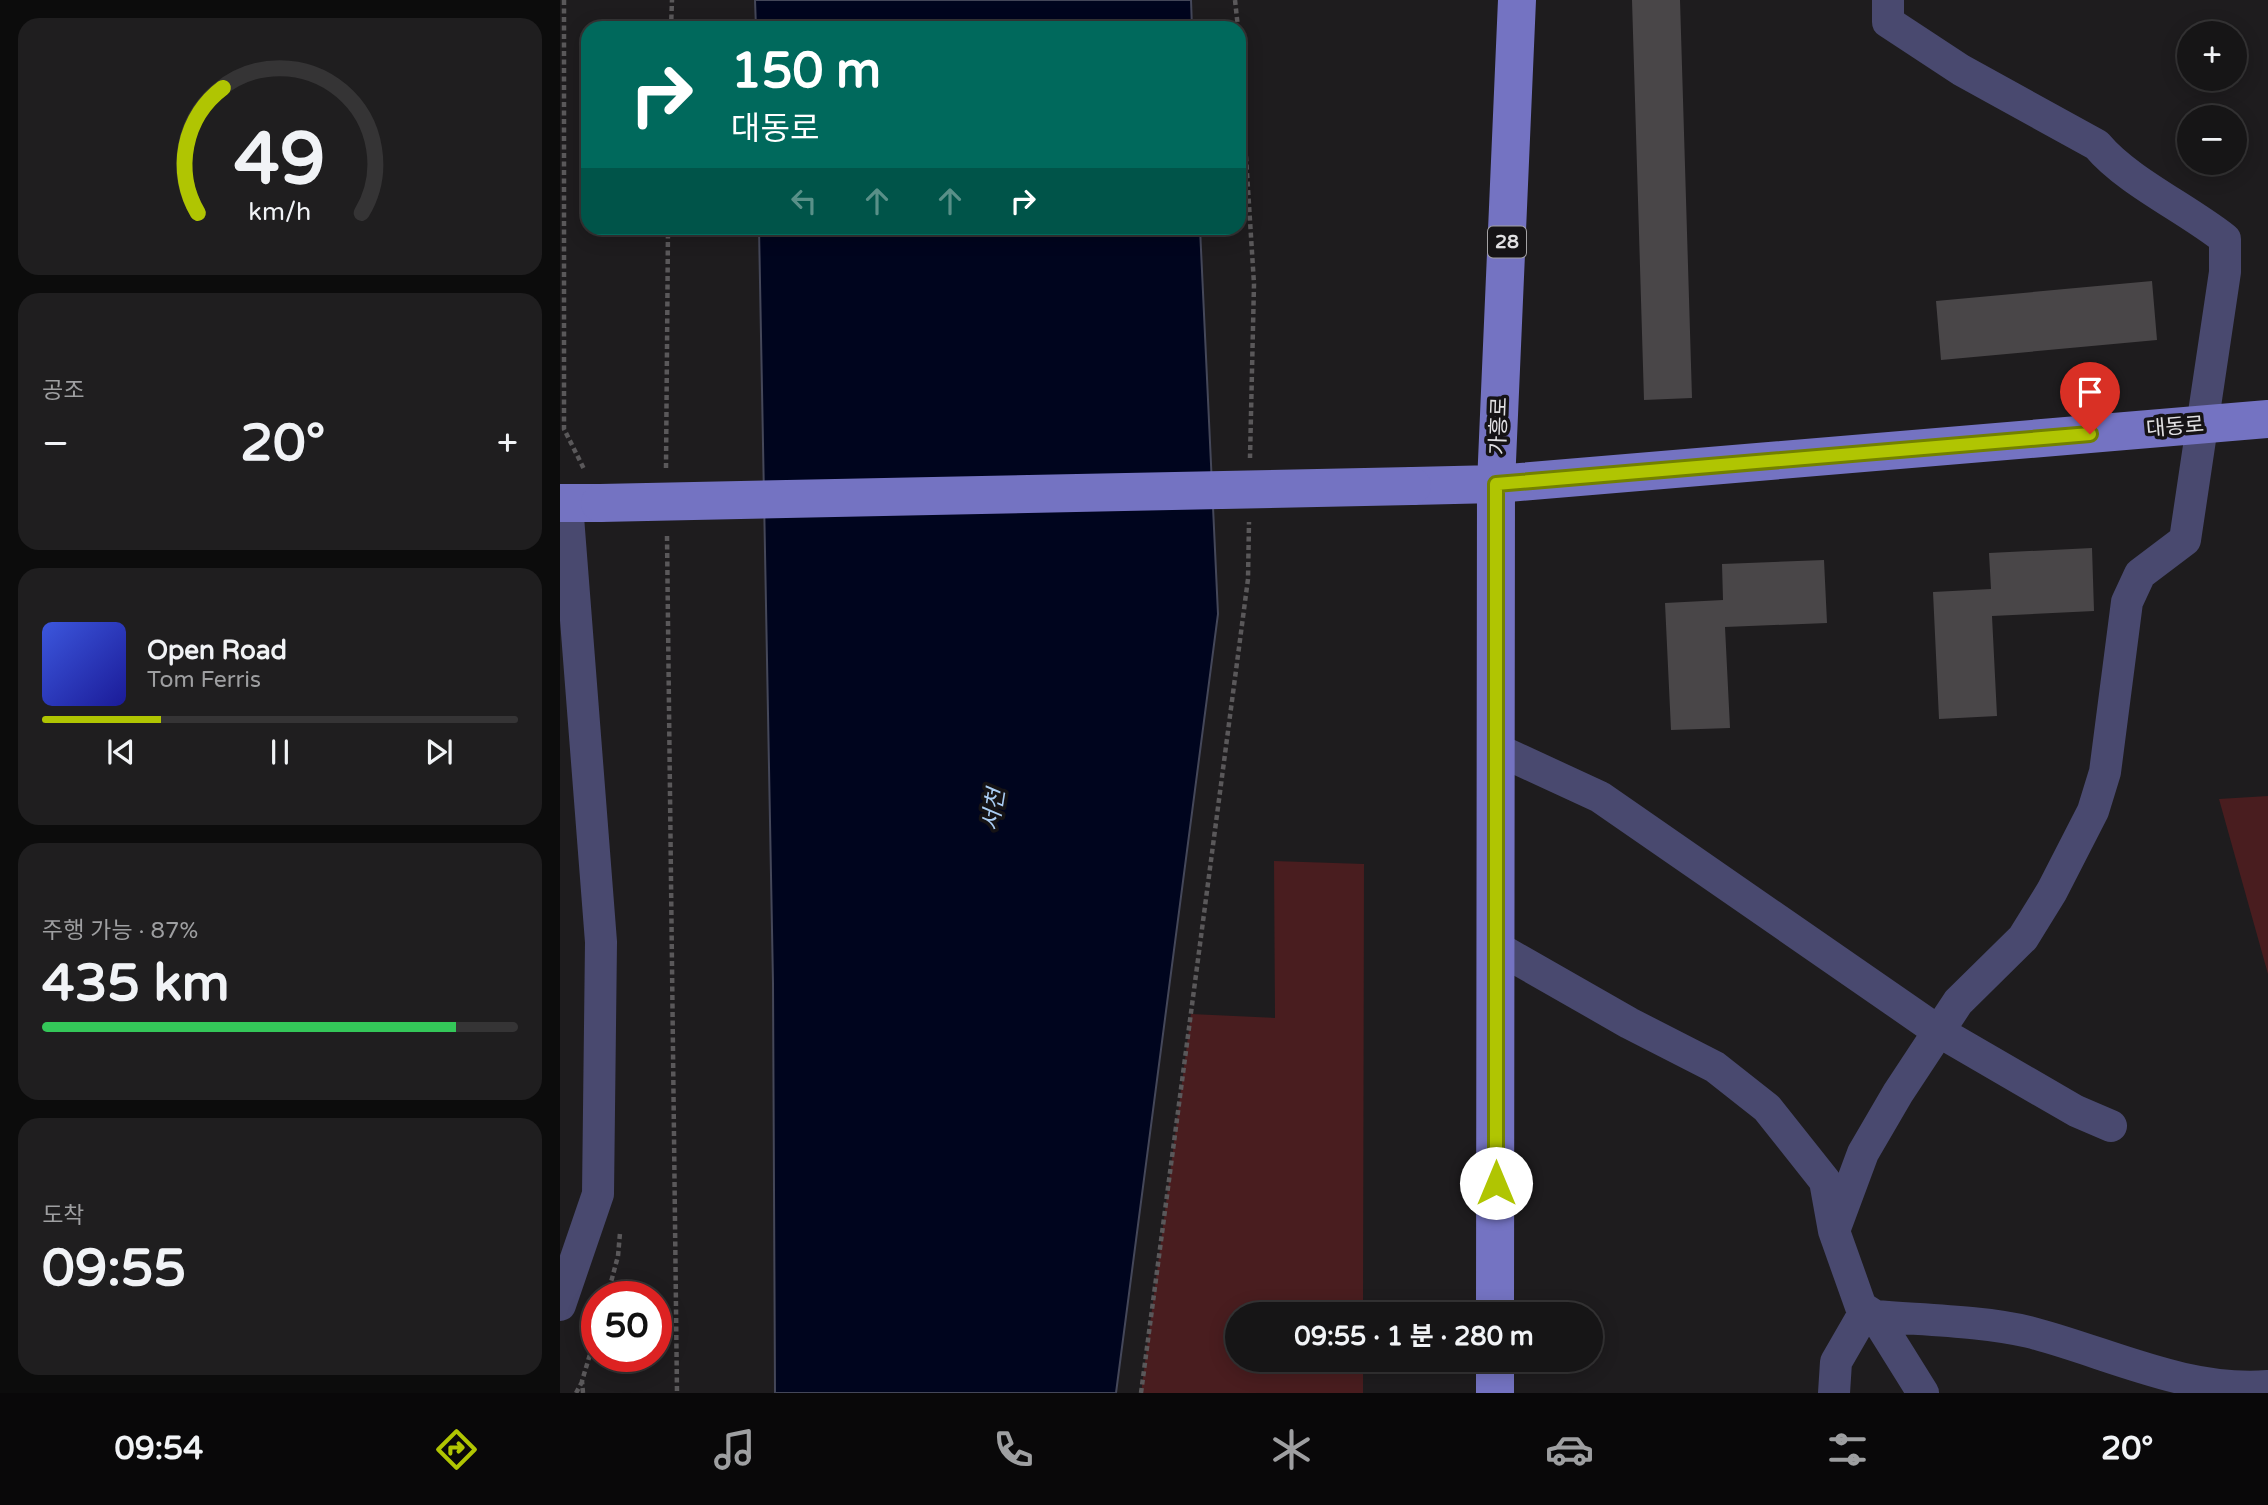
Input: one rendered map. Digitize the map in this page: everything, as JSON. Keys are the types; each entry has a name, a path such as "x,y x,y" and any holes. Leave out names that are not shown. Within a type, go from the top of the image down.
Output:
{"main road":[{"name":"가흥로","path":"1495,1302 1496,484 1517,0"},
{"name":"대동로","path":"576,503 1496,484 2268,419"},
{"path":"1495,1372 1495,1393"}],"street":[{"path":"1834,1231 1863,1153 1958,1002 2024,938 2052,891 2092,811 2105,772 2127,602 2140,574 2185,540 2225,272 2225,239 2192,213 2112,163 2097,145 1961,70 1888,22 1888,0"},
{"path":"560,1305 598,1194 601,955 576,503"},
{"path":"1496,749 1600,797 1938,1031 2076,1111 2111,1126"},
{"path":"1496,947 1629,1023 1715,1067 1767,1108 1825,1181 1834,1231 1861,1307 1870,1313 1923,1393"},
{"path":"1870,1313 2027,1332 2195,1383 2239,1389 2268,1386"},
{"path":"1834,1393 1836,1362 1870,1313"}],"path":[{"path":"564,0 562,429 576,503"},
{"path":"671,0 671,21"},
{"path":"1235,0 1237,21"},
{"path":"1246,157 1254,284 1250,472"},
{"path":"666,477 668,235"},
{"path":"1141,1393 1248,579 1249,512"},
{"path":"667,532 677,1393"},
{"path":"576,1393 585,1372"},
{"path":"582,1381 583,1393"}],"shaded area":[{"path":"2268,796 2268,974 2219,799"},
{"path":"1274,861 1364,864 1363,1302 1225,1302 1225,1372 1363,1372 1363,1393 1141,1393 1191,1014 1275,1018"}],"water":[{"path":"755,0 1191,0 1192,21 756,21"},
{"name":"서천","path":"759,235 1200,235 1218,614 1116,1393 775,1393 773,983"}],"building":[{"path":"1632,0 1680,0 1692,398 1644,400"},
{"path":"2152,281 2157,340 1941,360 1936,301"},
{"path":"2092,548 2094,611 1992,616 1997,716 1939,719 1933,592 1991,589 1989,553"},
{"path":"1824,560 1827,623 1725,627 1730,728 1671,730 1665,603 1723,600 1722,564"}],"route":[{"path":"1496,1183 1496,484 2090,434"}]}
